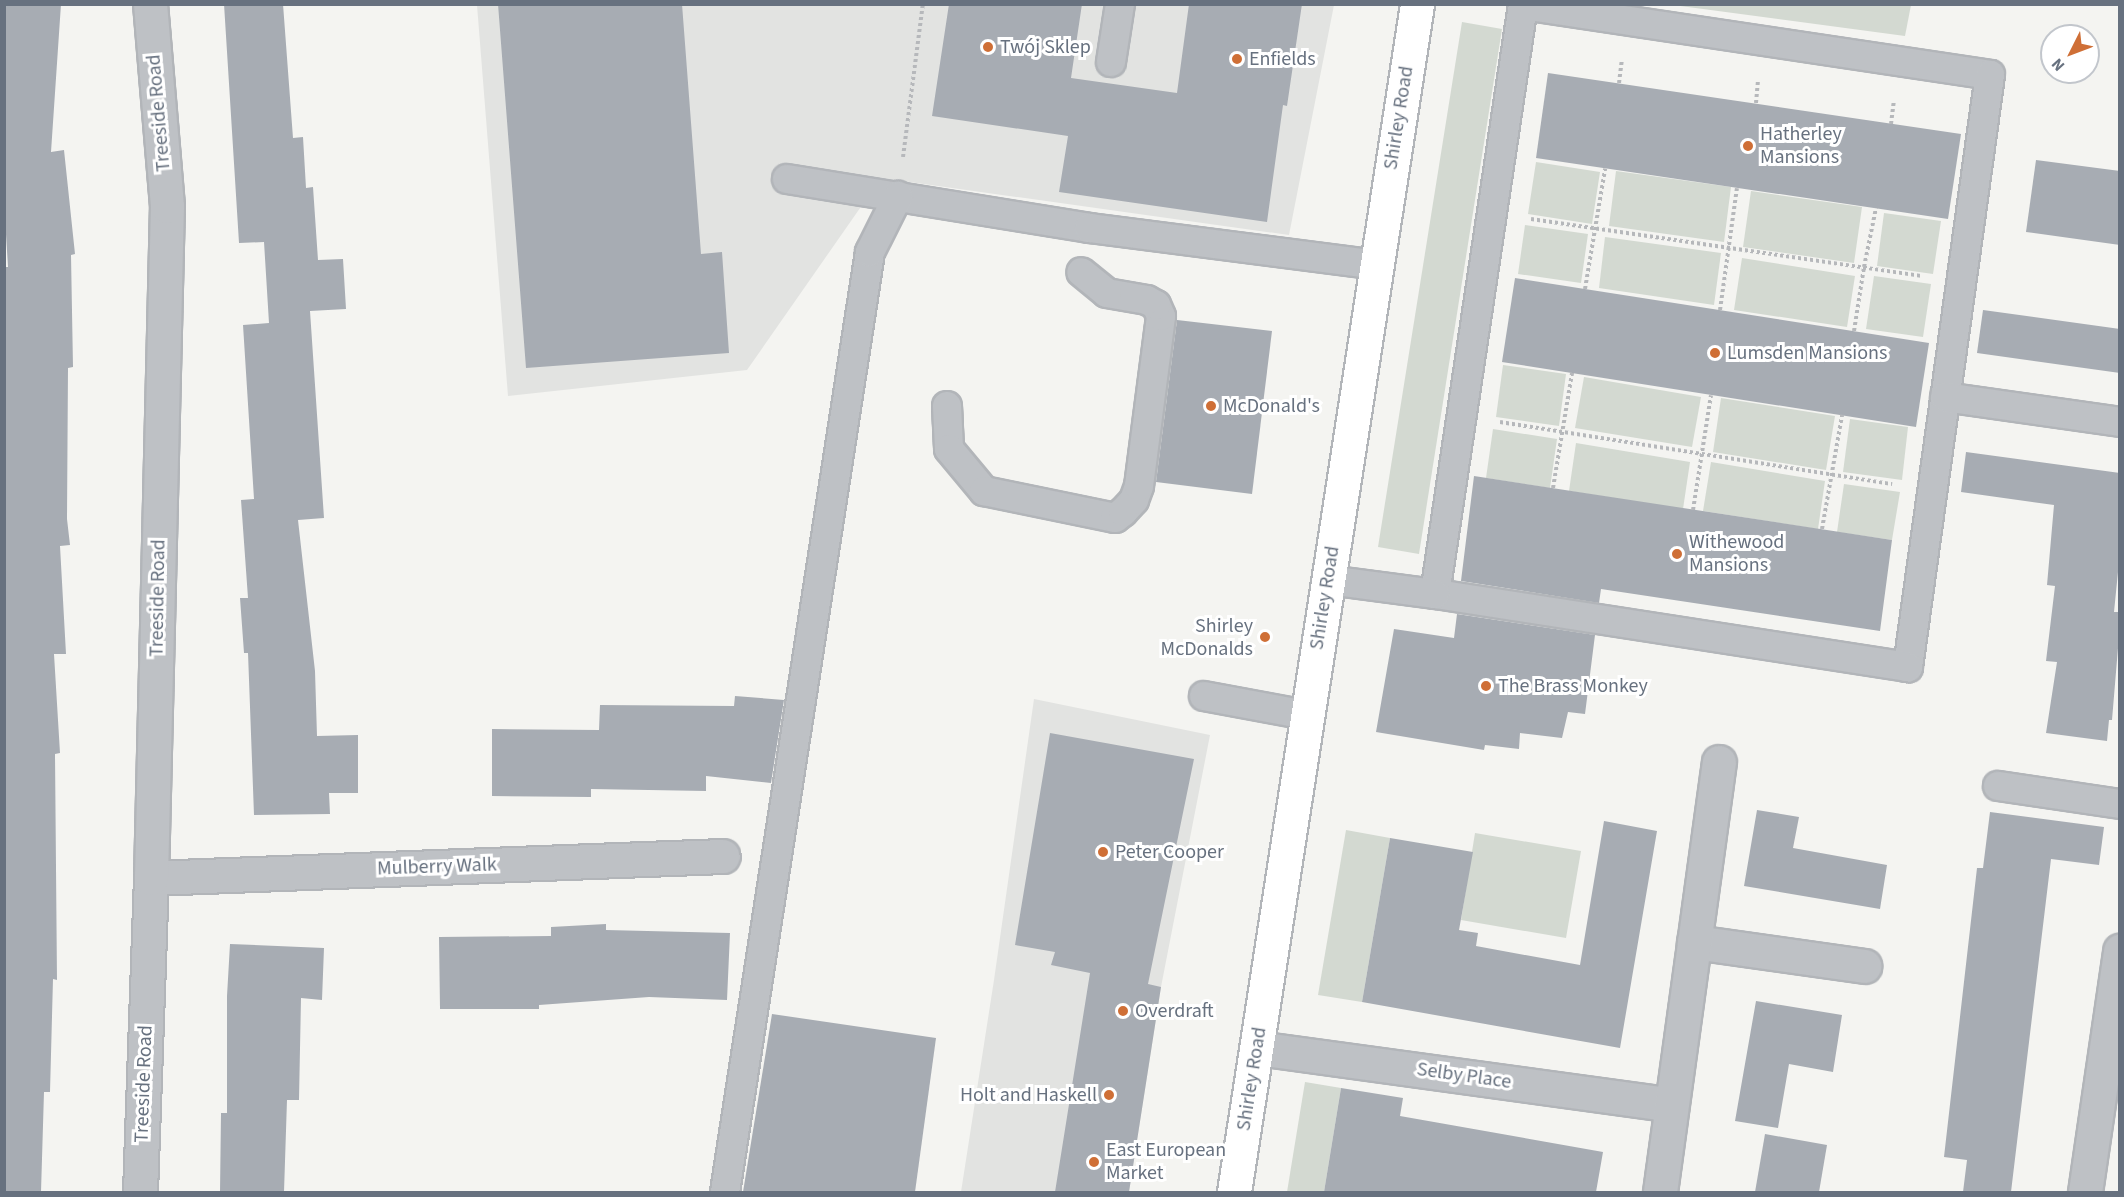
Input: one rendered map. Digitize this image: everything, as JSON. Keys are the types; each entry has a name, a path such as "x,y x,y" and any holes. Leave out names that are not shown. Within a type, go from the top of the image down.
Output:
{"main road":[{"name":"Shirley Road","path":"1234,1192 1417,4"}],"street":[{"name":"Treeside Road","path":"140,1192 151,878 166,206 150,4"},
{"path":"1659,1192 1719,762"},
{"name":"Mulberry Walk","path":"151,878 723,856"},
{"path":"1694,942 1864,966"},
{"path":"2085,1192 2120,951"},
{"name":"Selby Place","path":"1257,1048 1671,1105"}],"lane":[{"path":"1111,62 1120,4"},
{"path":"1328,580 1435,594 1908,667 1990,75 1523,4 1435,594"},
{"path":"787,179 1089,228 1377,265"},
{"path":"725,1192 870,252 898,196"},
{"path":"947,406 949,449 984,490 1115,518 1123,512 1134,500 1139,486 1161,316 1156,305 1147,300 1107,293 1081,272"},
{"path":"1945,397 2120,422"},
{"path":"1203,696 1307,715"},
{"path":"1998,786 2120,804"}],"path":[{"path":"898,196 923,4"},
{"path":"1585,289 1605,169"},
{"path":"1720,310 1737,188"},
{"path":"1854,331 1876,208"},
{"path":"1492,213 1961,283"},
{"path":"1553,488 1572,373"},
{"path":"1693,510 1711,395"},
{"path":"1822,529 1842,415"},
{"path":"1462,416 1830,476 1932,490"}],"shaded area":[{"path":"477,5 1334,5 1289,235 881,178 747,370 508,396"},
{"path":"1673,5 1911,5 1905,36"},
{"path":"1462,22 1502,29 1419,554 1378,547"},
{"path":"1536,162 1600,172 1592,224 1528,214"},
{"path":"1616,171 1731,187 1724,242 1609,226"},
{"path":"1751,191 1862,207 1854,263 1743,247"},
{"path":"1884,213 1941,221 1933,274 1877,266"},
{"path":"1525,225 1588,234 1581,283 1518,274"},
{"path":"1605,237 1721,253 1714,305 1599,288"},
{"path":"1742,258 1855,276 1847,327 1734,310"},
{"path":"1874,276 1931,284 1923,337 1866,329"},
{"path":"1503,365 1566,374 1559,426 1496,417"},
{"path":"1584,377 1701,397 1692,447 1575,428"},
{"path":"1721,398 1835,416 1826,470 1713,452"},
{"path":"1850,419 1908,427 1902,480 1843,472"},
{"path":"1493,429 1557,439 1550,488 1486,478"},
{"path":"1576,443 1690,462 1683,509 1569,491"},
{"path":"1711,462 1825,481 1818,529 1703,511"},
{"path":"1844,484 1900,492 1892,540 1837,532"},
{"path":"1034,699 1210,735 1161,987 1129,1192 961,1192"},
{"path":"1346,830 1390,838 1362,1002 1318,995"},
{"path":"1475,833 1581,851 1566,938 1461,920"},
{"path":"1305,1082 1341,1088 1324,1192 1287,1192"}],"building":[{"path":"4,4 61,4 51,152 64,150 75,254 71,255 73,367 68,368 67,519 70,545 60,546 66,654 54,654 60,753 55,754 57,980 53,979 50,1092 44,1092 41,1192 4,1192 4,385 6,267 8,267 4,202"},
{"path":"224,4 283,4 293,138 303,137 306,188 313,187 318,260 343,259 346,309 310,311 324,518 298,520 315,671 317,736 358,735 358,793 329,793 330,814 254,815 248,653 244,653 240,598 248,598 241,500 254,499 243,325 269,323 264,242 239,243"},
{"path":"498,4 682,4 701,254 722,252 729,353 526,368"},
{"path":"949,4 1082,4 1071,78 1177,93 1189,4 1302,4 1287,106 1283,105 1267,222 1059,192 1068,136 932,116"},
{"name":"Hatherley Mansions","path":"1548,73 1961,134 1948,219 1536,158"},
{"path":"2036,160 2120,171 2120,245 2026,232"},
{"name":"Lumsden Mansions","path":"1515,278 1929,343 1916,427 1502,362"},
{"path":"1983,310 2120,329 2120,373 1977,353"},
{"name":"McDonald's","path":"1177,320 1272,331 1252,494 1156,482"},
{"path":"1966,452 2120,473 2120,552 2114,612 2120,612 2120,624 2112,720 2109,720 2107,741 2046,733 2057,662 2046,661 2055,586 2047,585 2054,505 1961,492"},
{"name":"Withewood Mansions","path":"1474,476 1892,540 1880,631 1601,589 1599,603 1461,581"},
{"name":"The Brass Monkey","path":"1457,614 1595,635 1585,714 1568,712 1562,738 1520,733 1519,749 1485,745 1484,750 1376,732 1394,629 1454,638"},
{"path":"735,696 784,700 771,783 706,776 706,791 591,789 591,797 492,796 492,729 599,730 600,705 734,706"},
{"name":"Peter Cooper","path":"1050,733 1194,759 1148,984 1161,987 1129,1192 1055,1192 1090,973 1051,965 1055,952 1015,945"},
{"path":"1757,810 1799,817 1793,848 1887,865 1880,909 1744,886"},
{"path":"1990,812 2104,827 2099,865 2051,859 2011,1192 1963,1192 1967,1160 1944,1157 1977,868 1983,868"},
{"path":"1604,821 1657,831 1620,1048 1362,1002 1390,838 1473,852 1459,930 1478,933 1476,946 1580,965"},
{"path":"606,924 606,930 730,933 727,1000 649,997 539,1005 539,1009 440,1009 439,937 551,936 551,927"},
{"path":"230,944 324,948 322,1000 301,998 299,1100 287,1100 284,1192 220,1192 221,1113 227,1113 227,996"},
{"path":"1756,1001 1842,1015 1833,1072 1789,1064 1778,1128 1735,1121"},
{"path":"772,1014 936,1038 915,1192 743,1192"},
{"path":"1341,1088 1403,1098 1400,1116 1603,1152 1596,1192 1324,1192"},
{"path":"1765,1134 1827,1145 1819,1192 1755,1192"}],"place":[{"name":"Twój Sklep","path":"988,47"},
{"name":"Enfields","path":"1237,59"},
{"name":"Hatherley Mansions","path":"1748,146"},
{"name":"Lumsden Mansions","path":"1715,353"},
{"name":"McDonald's","path":"1211,406"},
{"name":"Withewood Mansions","path":"1677,554"},
{"name":"Shirley McDonalds","path":"1265,637"},
{"name":"The Brass Monkey","path":"1486,686"},
{"name":"Peter Cooper","path":"1103,852"},
{"name":"Overdraft","path":"1123,1011"},
{"name":"Holt and Haskell","path":"1109,1095"},
{"name":"East European Market","path":"1094,1162"}]}
